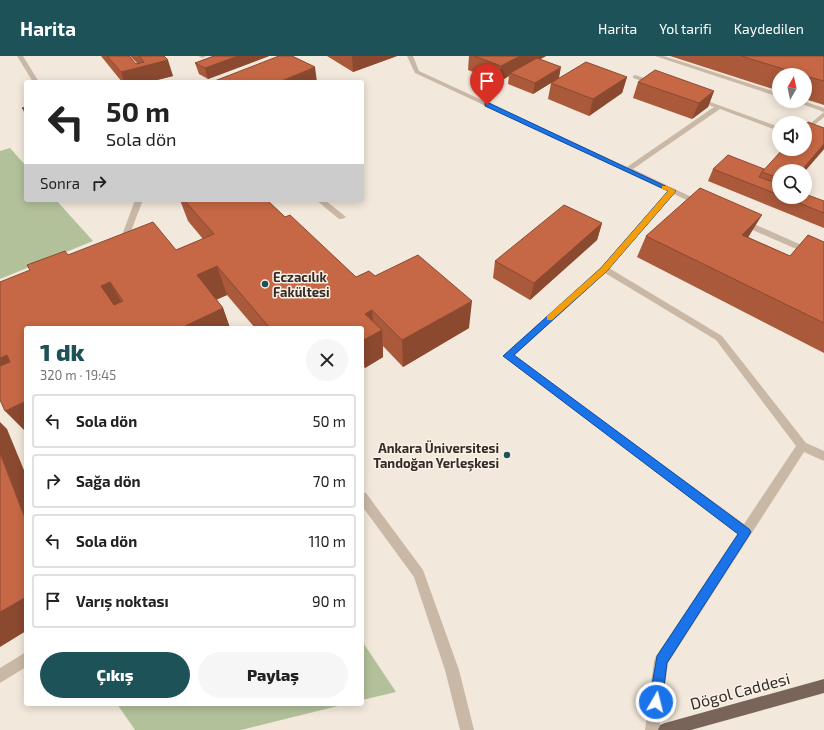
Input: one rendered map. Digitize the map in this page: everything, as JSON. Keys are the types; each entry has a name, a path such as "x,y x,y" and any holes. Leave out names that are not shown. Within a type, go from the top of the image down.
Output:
{"main road":[{"name":"Dögol Caddesi","path":"665,730 824,686"}],"lane":[{"path":"20,56 35,80"},
{"path":"410,56 417,72 708,207"},
{"path":"658,56 772,93"},
{"path":"635,77 663,87"},
{"path":"691,97 772,126"},
{"path":"812,106 824,110"},
{"path":"627,170 719,107"},
{"path":"812,125 824,114"},
{"path":"672,191 604,269 508,356 746,532"},
{"path":"109,246 124,240 138,202"},
{"path":"323,202 342,217"},
{"path":"737,220 824,258"},
{"path":"604,269 719,338 802,446 824,456"},
{"path":"652,730 661,661 802,446"},
{"path":"364,500 419,574 452,670 467,730"},
{"path":"0,676 24,660"}],"green space":[{"path":"10,148 24,164 24,202 58,202 93,241 0,279 0,151"},
{"path":"364,644 396,692 364,700"},
{"path":"118,706 338,706 241,730 135,730"}],"building":[{"path":"107,56 129,56 136,64 144,62 139,56 164,56 168,60 121,72"},
{"path":"214,56 238,56 205,68 195,63"},
{"path":"279,56 292,56 315,67 284,80 217,80"},
{"path":"474,56 520,56 501,66"},
{"path":"741,56 824,56 824,81 812,78 812,68 780,68"},
{"path":"537,58 561,67 535,83 510,73"},
{"path":"586,62 627,77 593,99 551,83"},
{"path":"655,70 714,91 699,103 638,82"},
{"path":"812,124 824,128 824,144 807,164 772,164 772,176 762,172 777,156 812,156"},
{"path":"728,155 764,169 759,177 772,182 772,192 713,169"},
{"path":"700,188 762,215 742,235 790,256 808,235 824,242 824,323 646,236"},
{"path":"812,197 824,201 824,213 802,204 812,204"},
{"path":"186,202 269,202 285,217 290,215 356,277 369,271 375,276 418,255 472,301 402,340 372,310 365,314 382,330 364,340 364,326 268,326 217,266 197,275 223,308 185,326 24,326 24,402 5,411 0,400 0,366 10,362 7,355 0,358 0,282 30,270 27,265 65,251 68,255 153,222 176,250 214,234","holes":["110,282 123,301 114,305 101,286"]},
{"path":"564,205 602,223 534,283 495,261"},
{"path":"0,453 24,516 24,598 0,612"}],"slow traffic":[{"path":"549,318 604,269 672,191 664,187"}],"place":[{"name":"Eczacılık Fakültesi","path":"265,284"},
{"name":"Ankara Üniversitesi Tandoğan Yerleşkesi","path":"507,455"}],"route":[{"path":"487,105 672,191 604,269 508,356 746,532 661,661 656,702"}]}
